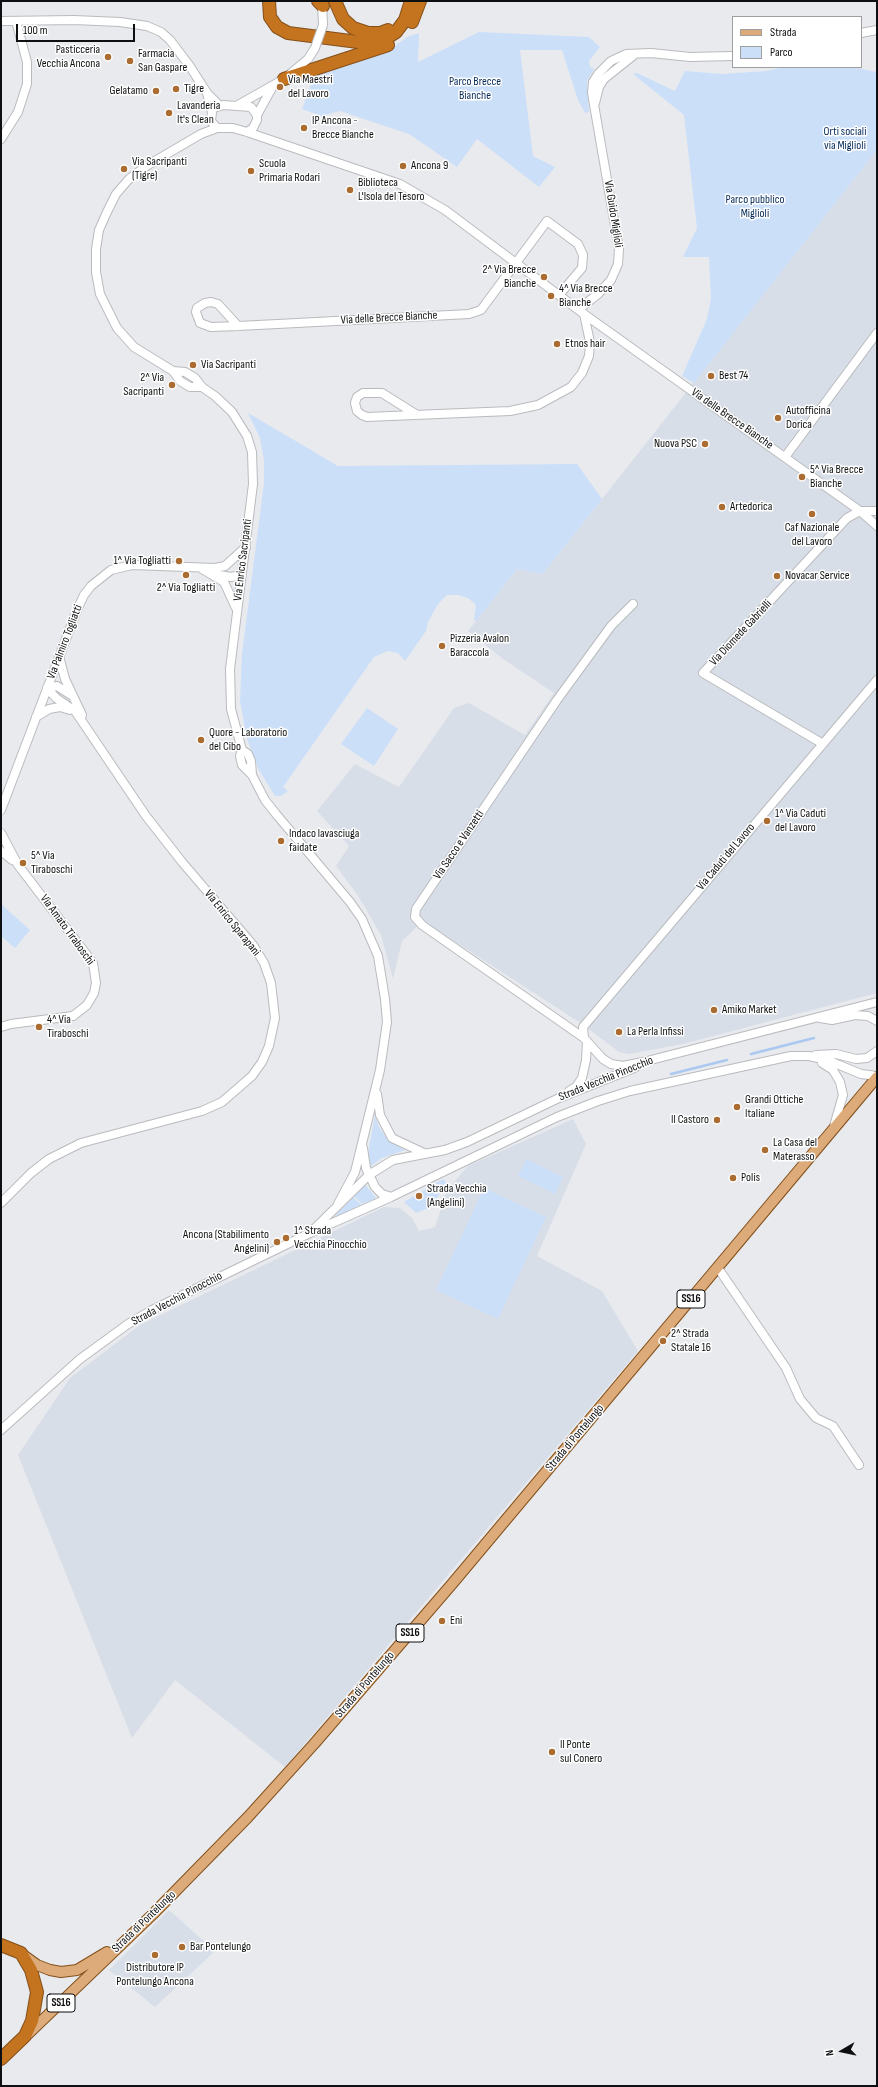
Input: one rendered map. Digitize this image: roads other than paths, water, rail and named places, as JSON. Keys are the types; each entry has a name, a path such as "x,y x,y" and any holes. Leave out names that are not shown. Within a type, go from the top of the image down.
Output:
{"highway":[{"path":"269,1 270,17 277,27 288,33 366,43 382,41 396,32 405,20 411,1"},
{"path":"335,1 343,19 354,28 368,33 386,31 405,20"},
{"path":"284,79 384,47 394,42 411,24 420,1"},
{"path":"1,1945 20,1953 31,1970 38,1992 32,2021 25,2036"},
{"name":"Strada di Pontelungo","path":"4,2056 25,2036"}],"main road":[{"name":"Strada di Pontelungo","path":"25,2036 121,1944 248,1818 314,1744 467,1566 877,1077"},
{"path":"20,1953 37,1965 50,1970 62,1972 77,1970 121,1944"}],"street":[{"path":"238,105 284,79 308,59 315,48 323,25 321,3"},
{"path":"1,21 74,20 120,22 148,26 161,32 170,40 207,93 219,106"},
{"path":"1,139 18,112 27,84 27,62 16,21"},
{"path":"862,33 877,30"},
{"name":"Via Guido Miglioli","path":"581,312 611,280 618,264 619,249 595,104 599,86 604,79 634,54 651,53 690,57 732,56"},
{"path":"247,132 256,124 257,115 273,86"},
{"path":"207,93 212,112 211,121 217,128"},
{"path":"212,112 219,106 238,105 251,107 257,115"},
{"name":"Via Enrico Sacripanti","path":"200,134 211,121"},
{"path":"256,124 268,138"},
{"name":"Via delle Brecce Bianche","path":"217,128 233,128 268,138 400,184 412,190 445,210 581,312 860,511 877,526"},
{"name":"Via Enrico Sacripanti","path":"217,128 200,134 148,165 129,179 116,194 99,230 96,250 96,272 100,294 117,328 134,347 173,371 180,381 190,387 202,387 215,396 232,412 247,436 252,452 253,484 237,611 230,690 231,709 242,750 248,754 252,767 252,776 265,800 350,902 362,919 378,956 382,975 386,1022 380,1070 363,1144 354,1172 338,1204"},
{"path":"516,263 547,221 573,240 581,248 583,262 576,275 559,295"},
{"name":"Via delle Brecce Bianche","path":"238,326 218,304 211,302 205,303 197,308 197,318 204,325 238,326 469,314 481,310 516,263"},
{"path":"417,415 382,393 363,393 357,397 357,410 362,416 367,417 417,415 524,409 538,405 561,394 571,386 582,373 589,356 590,342 581,312"},
{"path":"785,457 877,333"},
{"path":"860,511 877,511"},
{"name":"Via Diomede Gabrielli","path":"823,744 703,673 847,518 860,511"},
{"name":"Via Palmiro Togliatti","path":"214,571 225,566 246,547"},
{"name":"Via Palmiro Togliatti","path":"1,810 59,656 84,595 103,575 111,570 132,565 201,569 241,575"},
{"path":"214,571 224,582 237,611"},
{"name":"Via Sacco e Vanzetti","path":"633,604 611,626 557,700 416,909 415,917 422,925 586,1040 603,1059 611,1064 623,1066 643,1062"},
{"name":"Via Enrico Sparapani","path":"59,656 65,679 87,727"},
{"name":"Via Caduti del Lavoro","path":"586,1040 583,1027 877,680"},
{"path":"47,688 57,686 74,698"},
{"name":"Via Enrico Sparapani","path":"1,1204 30,1173 48,1159 81,1143 202,1111 222,1102 252,1076 262,1062 273,1031 275,1005 272,982 264,963 253,945 182,862 146,816 75,711 56,698 47,688"},
{"path":"36,717 49,709 60,707 75,711"},
{"name":"Via Amato Tiraboschi","path":"1,833 2,849 18,865 91,959 95,968 96,983 94,993 87,1005 73,1016 11,1024 1,1027"},
{"name":"Strada Vecchia Pinocchio","path":"310,1233 368,1175 393,1160 445,1150 467,1142 559,1098 634,1068 643,1062 877,1002"},
{"path":"815,1018 832,1020 868,1016 877,1021"},
{"path":"559,1098 576,1087 582,1078 586,1060 586,1040"},
{"path":"809,1056 836,1054 856,1059 866,1058 877,1051"},
{"name":"Strada Vecchia Pinocchio","path":"1,1430 80,1359 128,1324 176,1297 310,1233 391,1197 557,1117 598,1101 630,1091 791,1056 809,1056 827,1060 861,1074 877,1077"},
{"path":"809,1056 833,1070 840,1082 843,1095 834,1128"},
{"name":"Via Enrico Sacripanti","path":"376,1088 380,1115 392,1138 424,1153"},
{"name":"Via Enrico Sacripanti","path":"363,1144 368,1175"},
{"path":"368,1175 379,1192 391,1197"},
{"path":"718,1268 786,1368 800,1399 816,1418 833,1426 859,1465"}],"waterway":[{"path":"751,1054 814,1038"},
{"path":"671,1074 727,1060"}],"place":[{"name":"Pasticceria Vecchia Ancona","path":"108,57"},
{"name":"Farmacia San Gaspare","path":"130,61"},
{"name":"Via Maestri del Lavoro","path":"280,87"},
{"name":"Tigre","path":"176,89"},
{"name":"Gelatamo","path":"156,91"},
{"name":"Lavanderia It's Clean","path":"169,113"},
{"name":"IP Ancona - Brecce Bianche","path":"304,128"},
{"name":"Ancona 9","path":"403,166"},
{"name":"Via Sacripanti (Tigre)","path":"124,169"},
{"name":"Scuola Primaria Rodari","path":"251,171"},
{"name":"Biblioteca L'Isola del Tesoro","path":"350,190"},
{"name":"2^ Via Brecce Bianche","path":"544,277"},
{"name":"4^ Via Brecce Bianche","path":"551,296"},
{"name":"Etnos hair","path":"557,344"},
{"name":"Via Sacripanti","path":"193,365"},
{"name":"Best 74","path":"711,376"},
{"name":"2^ Via Sacripanti","path":"172,385"},
{"name":"Autofficina Dorica","path":"778,418"},
{"name":"Nuova PSC","path":"705,444"},
{"name":"5^ Via Brecce Bianche","path":"802,477"},
{"name":"Artedorica","path":"722,507"},
{"name":"Caf Nazionale del Lavoro","path":"812,514"},
{"name":"1^ Via Togliatti","path":"179,561"},
{"name":"2^ Via Togliatti","path":"186,575"},
{"name":"Novacar Service","path":"777,576"},
{"name":"Pizzeria Avalon Baraccola","path":"442,646"},
{"name":"Quore - Laboratorio del Cibo","path":"201,740"},
{"name":"1^ Via Caduti del Lavoro","path":"767,821"},
{"name":"Indaco lavasciuga faidate","path":"281,841"},
{"name":"5^ Via Tiraboschi","path":"23,863"},
{"name":"Amiko Market","path":"714,1010"},
{"name":"4^ Via Tiraboschi","path":"39,1027"},
{"name":"La Perla Infissi","path":"619,1032"},
{"name":"Grandi Ottiche Italiane","path":"737,1107"},
{"name":"Il Castoro","path":"717,1120"},
{"name":"La Casa del Materasso","path":"765,1150"},
{"name":"Polis","path":"733,1178"},
{"name":"Strada Vecchia (Angelini)","path":"419,1196"},
{"name":"1^ Strada Vecchia Pinocchio","path":"286,1238"},
{"name":"Ancona (Stabilimento Angelini)","path":"277,1242"},
{"name":"2^ Strada Statale 16","path":"663,1341"},
{"name":"Eni","path":"442,1621"},
{"name":"Il Ponte sul Conero","path":"552,1752"},
{"name":"Bar Pontelungo","path":"182,1947"},
{"name":"Distributore IP Pontelungo Ancona","path":"155,1955"}],"park label":[{"name":"Parco Brecce Bianche","path":"475,89"},
{"name":"Orti sociali via Miglioli","path":"845,139"},
{"name":"Parco pubblico Miglioli","path":"755,207"}]}
